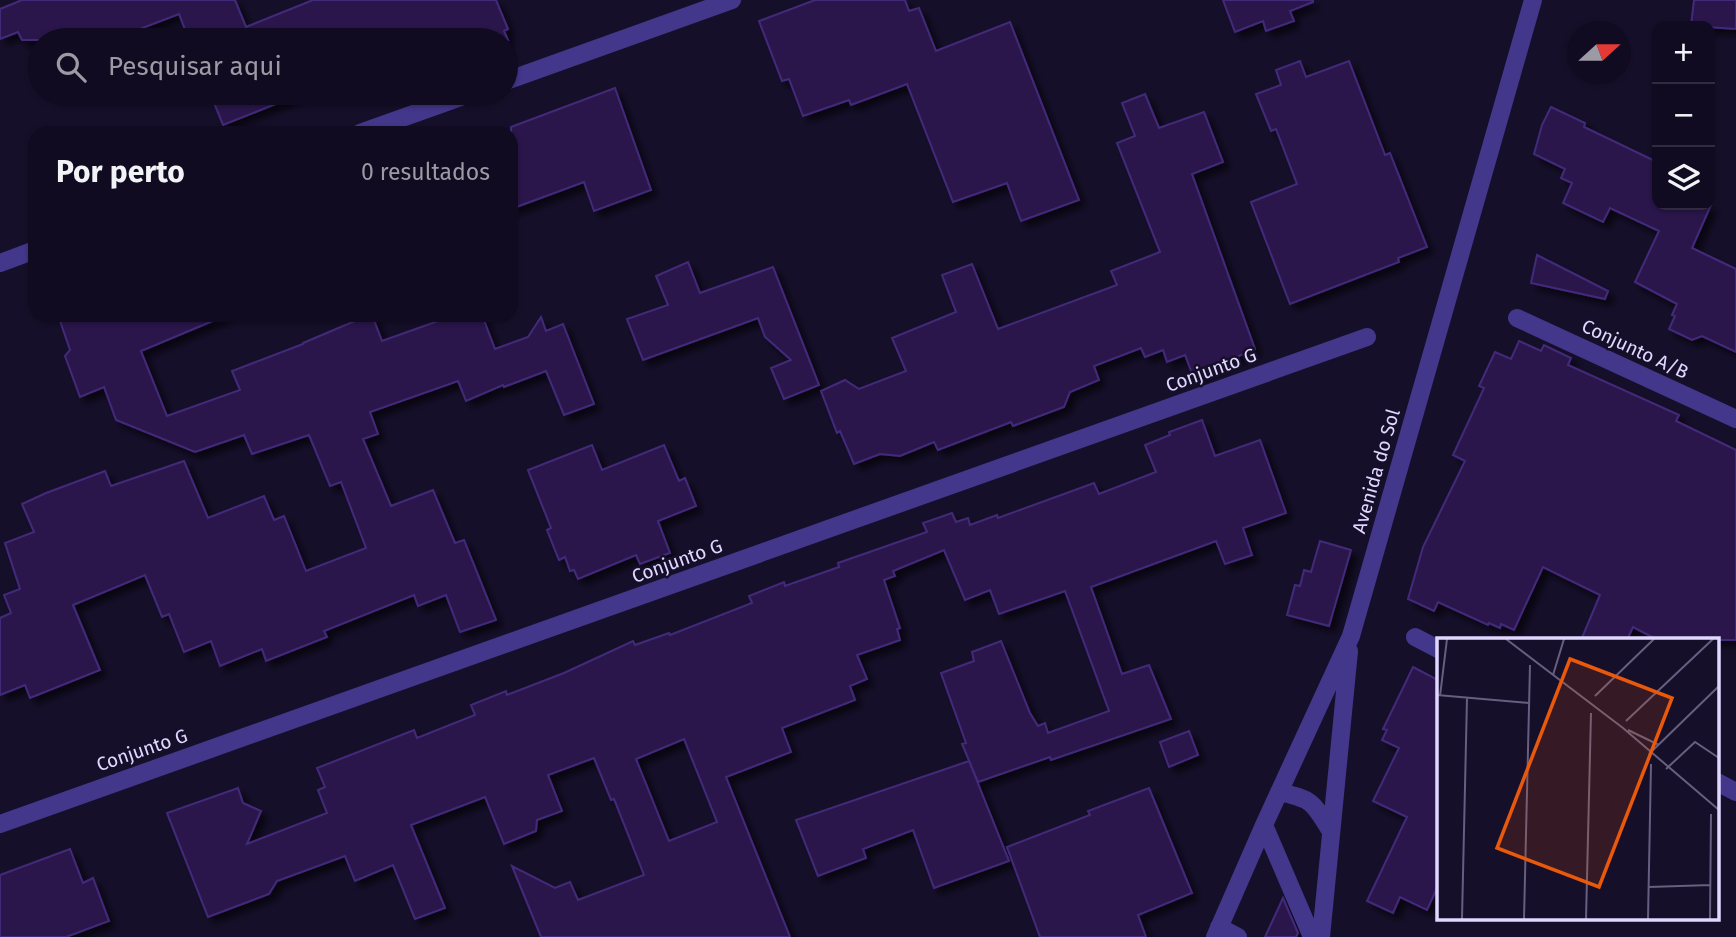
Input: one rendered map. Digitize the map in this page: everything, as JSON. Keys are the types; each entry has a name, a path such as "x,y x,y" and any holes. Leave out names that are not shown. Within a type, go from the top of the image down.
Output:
{"street":[{"path":"518,77 732,0"},
{"name":"Avenida do Sol","path":"1217,932 1351,636 1533,0"},
{"path":"380,126 438,105"},
{"path":"0,263 28,253"},
{"name":"Conjunto A/B","path":"1517,318 1736,419"},
{"name":"Conjunto G","path":"0,824 1367,337"},
{"path":"1321,937 1351,636"},
{"path":"1415,637 1437,648"},
{"path":"1718,783 1736,792"},
{"path":"1279,792 1302,797 1315,806 1330,830"},
{"path":"1264,825 1311,937"},
{"path":"1217,932 1238,937"}],"building":[{"path":"22,0 235,0 246,27 313,0 496,0 508,28 184,28 179,14 142,28 28,28 28,40 22,40 18,32 0,39 0,9"},
{"path":"815,0 905,0 909,11 919,8 936,51 1010,22 1079,200 1021,221 1007,183 953,202 907,84 851,105 849,100 803,116 789,79 782,81 759,21"},
{"path":"1223,0 1313,2 1290,11 1294,21 1266,31 1263,21 1235,32"},
{"path":"1694,0 1736,0 1736,29 1715,28 1715,21 1692,21"},
{"path":"1300,61 1306,77 1349,61 1385,155 1390,153 1427,247 1398,258 1399,262 1290,304 1251,202 1297,184 1276,129 1271,131 1256,94 1281,85 1276,70"},
{"path":"615,88 651,190 594,211 584,182 518,206 518,126 514,126"},
{"path":"1145,94 1159,128 1204,112 1223,162 1192,174 1255,349 1193,376 1185,355 1167,362 1163,350 1145,357 1141,348 1094,366 1099,380 1070,392 1064,407 1013,426 1011,422 938,450 934,442 900,456 880,454 854,464 840,431 837,433 821,391 845,380 859,389 906,371 892,338 956,312 942,275 972,264 998,329 1117,285 1111,271 1160,252 1117,143 1135,136 1122,103"},
{"path":"215,105 273,105 223,125"},
{"path":"1551,107 1585,123 1584,127 1652,160 1652,210 1709,210 1692,248 1736,269 1736,352 1702,336 1692,340 1669,329 1677,304 1635,282 1659,231 1610,208 1603,222 1563,203 1572,183 1561,178 1565,169 1534,154 1542,125"},
{"path":"1537,255 1608,291 1605,299 1531,283"},
{"path":"688,262 700,293 773,267 819,385 784,399 771,368 791,360 765,337 758,318 643,360 627,319 668,305 656,276"},
{"path":"541,317 546,331 563,324 594,404 564,415 546,371 466,401 458,381 370,412 378,434 363,439 391,506 433,490 455,543 464,540 496,620 460,632 446,595 418,606 414,595 324,631 327,637 266,661 262,649 220,666 211,641 184,652 169,614 162,617 145,575 73,605 100,670 30,698 25,685 0,695 0,618 11,613 4,595 20,589 5,543 34,532 22,504 46,493 105,471 111,486 184,461 208,518 264,496 274,520 284,516 306,571 366,548 341,482 330,486 309,435 252,454 244,435 195,452 116,420 104,387 80,397 65,356 70,350 60,322 210,322 141,351 167,416 240,390 232,371 352,322 375,322 382,341 435,322 485,322 495,349 528,337"},
{"path":"1519,341 1541,351 1544,345 1571,358 1568,365 1679,415 1676,421 1736,450 1736,640 1654,638 1633,627 1628,638 1582,638 1600,595 1543,567 1514,630 1501,624 1500,628 1489,623 1488,625 1438,602 1434,611 1408,599 1423,547 1465,461 1453,455 1484,388 1479,386 1495,352 1511,359"},
{"path":"1202,420 1215,456 1260,440 1286,513 1243,528 1252,555 1225,564 1216,541 1091,587 1122,674 1149,665 1171,719 978,782 962,744 966,743 941,673 974,661 972,652 1001,641 1030,713 1038,726 1045,723 1048,733 1109,711 1065,591 999,614 990,590 965,600 944,550 893,571 895,576 884,580 900,628 897,629 900,640 857,655 867,679 850,686 855,700 782,728 791,752 726,777 790,937 541,937 512,866 555,888 570,882 578,900 644,875 614,799 611,800 594,758 548,775 562,811 537,820 536,831 504,844 485,797 411,825 445,908 415,919 393,865 355,881 345,856 277,881 269,894 208,917 167,813 238,788 243,803 261,811 247,844 327,813 318,790 325,787 317,768 414,730 417,738 475,715 471,705 506,691 507,695 564,673 633,641 635,645 669,633 670,635 752,603 749,596 784,582 785,586 839,567 838,563 927,532 923,523 952,513 956,522 968,518 970,525 997,515 998,518 1094,483 1099,494 1156,472 1145,445 1170,435 1169,432","holes":["684,739 717,822 669,841 636,759"]},
{"path":"592,445 602,470 664,445 679,481 685,478 696,506 658,521 670,553 640,564 636,555 578,579 574,570 570,571 565,557 559,560 547,530 551,528 528,470"},
{"path":"1320,541 1351,550 1329,626 1287,615 1295,585 1300,586 1304,570 1311,572"},
{"path":"1413,667 1437,679 1437,888 1427,910 1400,897 1393,913 1367,901 1407,817 1373,801 1399,748 1382,740 1387,730 1383,729"},
{"path":"1189,731 1198,755 1169,767 1160,742"},
{"path":"969,761 1009,861 934,888 913,830 863,849 866,858 818,876 796,820"},
{"path":"1149,788 1192,893 1138,915 1146,937 1040,937 1007,847 1090,815 1088,811"},
{"path":"70,849 83,883 93,878 109,921 66,937 0,937 0,875"},
{"path":"1283,898 1298,933 1296,937 1265,937"}]}
